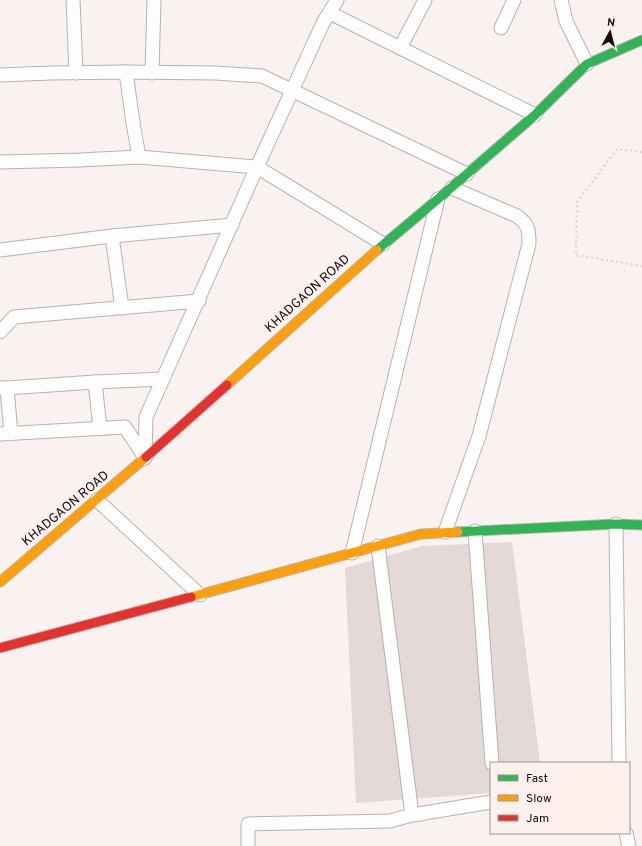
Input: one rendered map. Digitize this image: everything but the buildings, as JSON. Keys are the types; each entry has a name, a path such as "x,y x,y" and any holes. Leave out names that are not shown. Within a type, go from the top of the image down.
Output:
{"street":[{"path":"73,0 76,73"},
{"path":"152,73 154,0"},
{"path":"145,458 146,417 257,167 323,23 337,0"},
{"path":"400,48 425,0"},
{"path":"501,28 514,0"},
{"path":"561,0 566,21 587,64"},
{"path":"330,13 535,115"},
{"name":"KHADGAON ROAD","path":"0,582 145,458 383,244 452,188 535,115 587,64 642,40"},
{"path":"126,72 139,157"},
{"path":"0,75 126,72 215,73 262,76 467,174"},
{"path":"0,162 139,157 257,167 383,244"},
{"path":"445,532 479,436 529,244 529,230 525,222 518,216 452,188"},
{"path":"352,553 438,199"},
{"path":"0,250 112,236 232,226"},
{"path":"112,236 122,308"},
{"path":"0,332 14,317 198,300"},
{"path":"145,458 125,427 5,434 3,388 164,379"},
{"path":"95,382 100,429"},
{"path":"97,500 200,595"},
{"path":"0,648 421,534 616,524 642,525"},
{"path":"616,524 619,762"},
{"path":"475,531 492,762"},
{"path":"378,546 412,815"},
{"path":"248,846 248,824 390,821 412,815 490,802"},
{"path":"412,815 490,809"},
{"path":"626,834 629,846"}],"path":[{"path":"642,152 617,149 578,202 576,255 642,266"}],"traffic: fast":[{"path":"377,250 535,115 587,64 642,40"},
{"path":"458,532 616,524 642,525"}],"traffic: slow":[{"path":"227,385 377,250"},
{"path":"0,582 146,457"},
{"path":"191,597 421,534 458,532"}],"traffic: jam":[{"path":"146,457 227,385"},
{"path":"0,648 191,597"}]}
